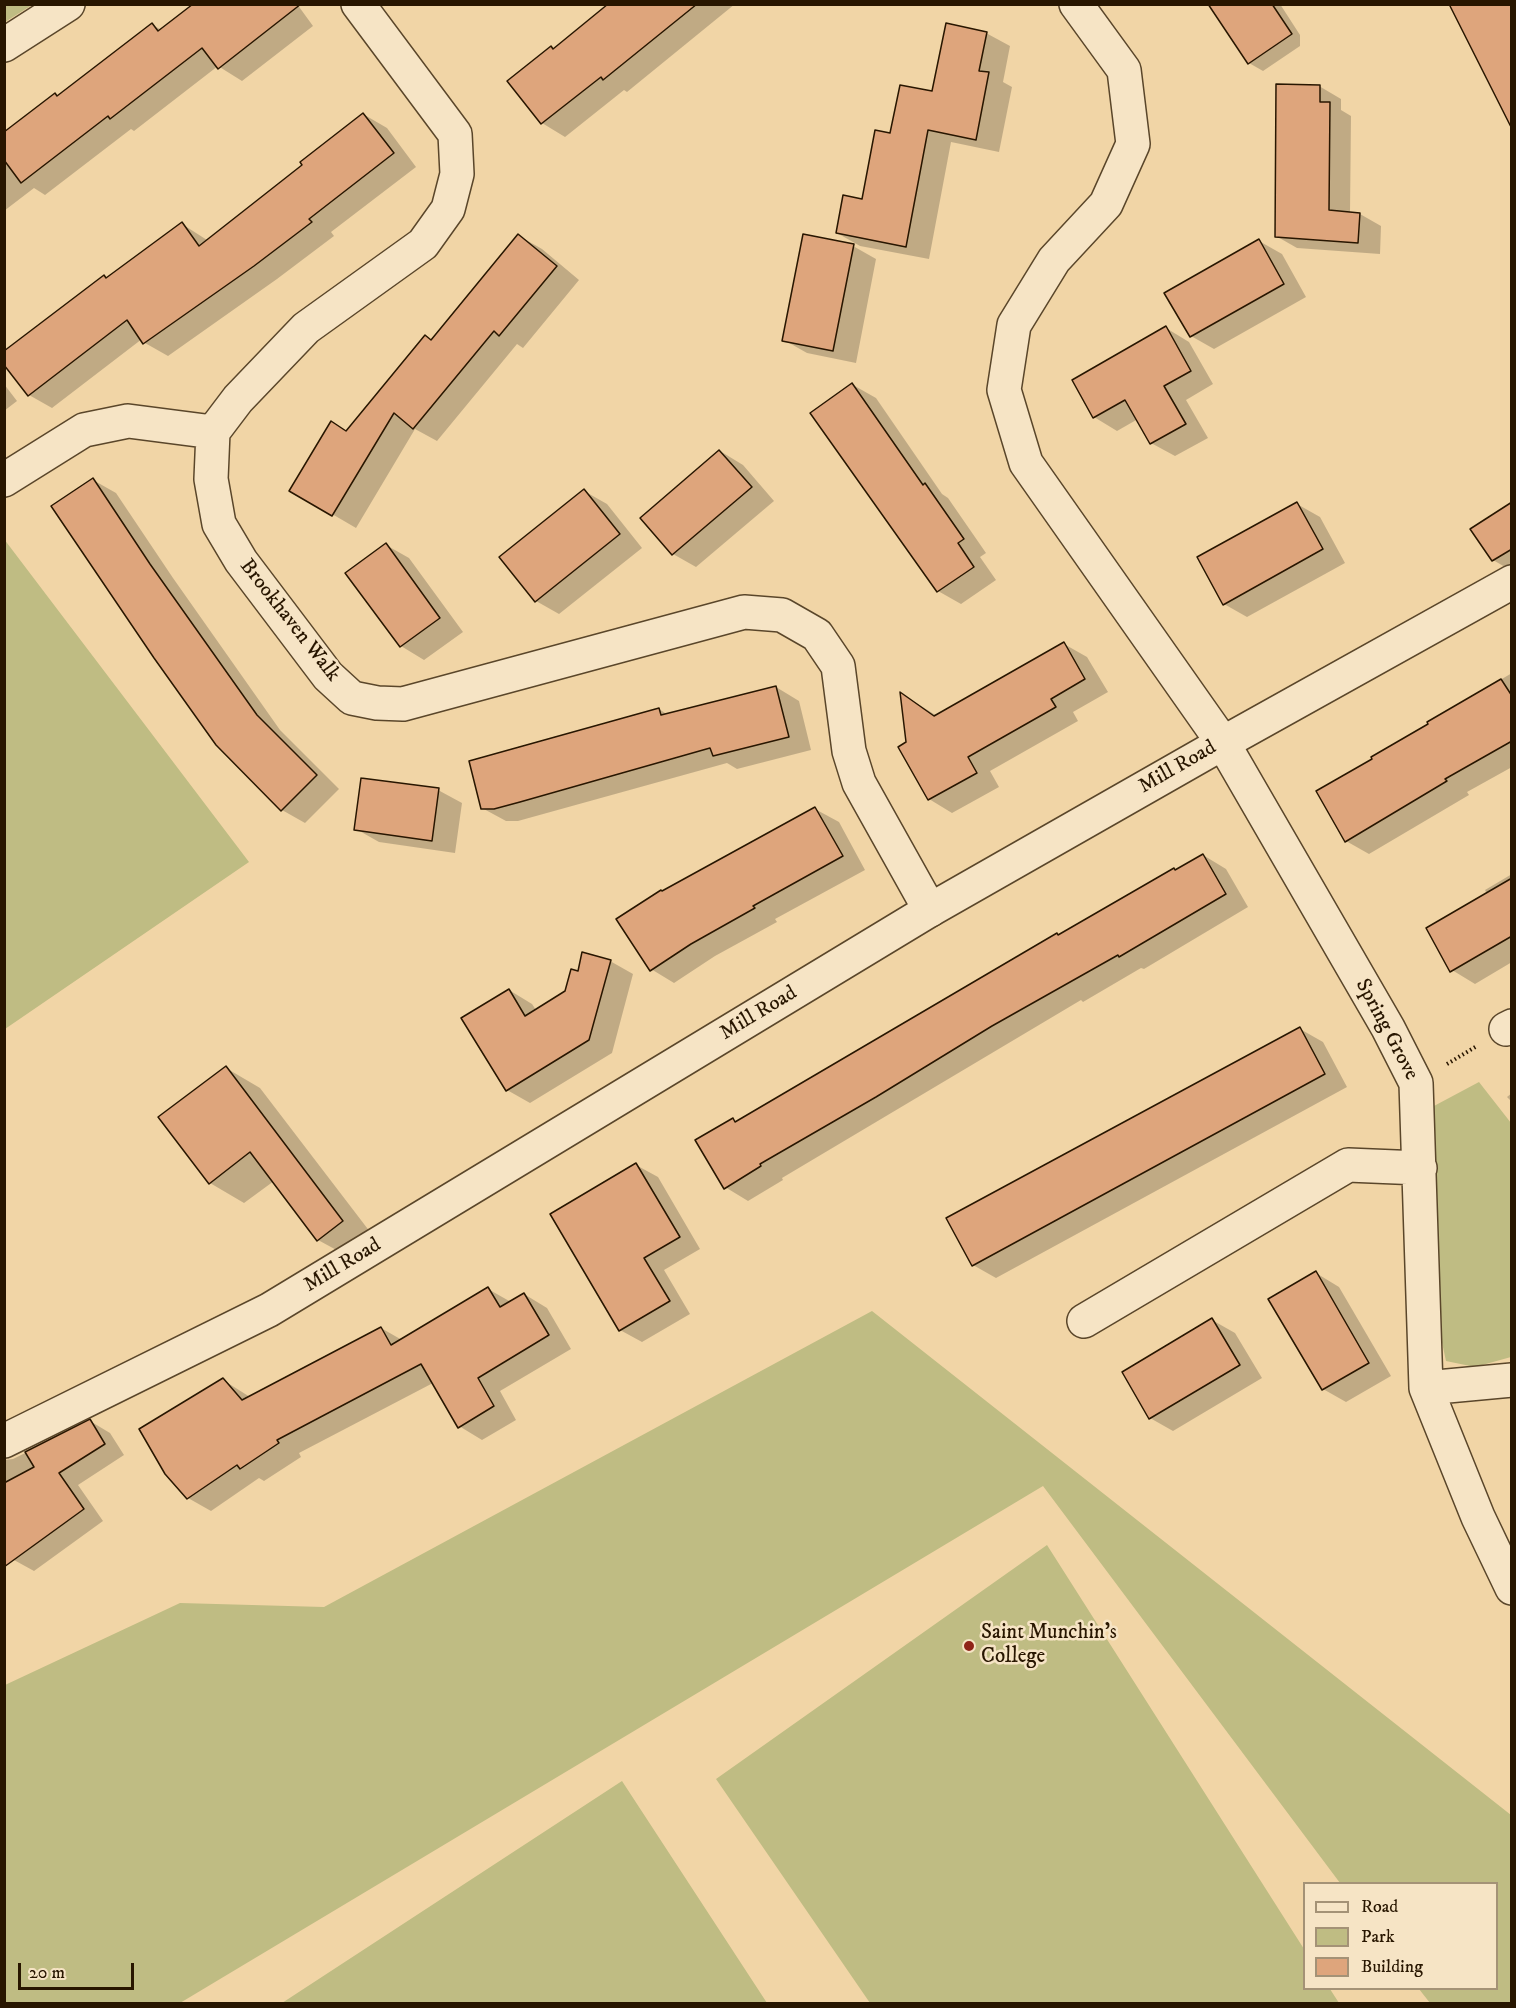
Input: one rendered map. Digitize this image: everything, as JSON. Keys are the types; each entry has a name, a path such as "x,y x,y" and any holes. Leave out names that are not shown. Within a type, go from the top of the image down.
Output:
{"street":[{"path":"4,45 68,4"},
{"path":"4,480 84,430 128,422 213,432 238,399 306,328 423,244 448,209 457,174 455,134 358,4"},
{"name":"Spring Grove","path":"1076,4 1124,70 1133,144 1106,204 1054,260 1014,325 1004,390 1026,463 1223,743 1388,1028 1416,1083 1425,1388 1478,1517 1512,1588"},
{"name":"Brookhaven Walk","path":"213,432 211,479 219,524 241,561 328,676 352,698 377,703 403,704 744,612 782,615 817,635 838,666 849,751 860,783 930,910"},
{"name":"Mill Road","path":"4,1441 269,1311 930,910 1512,582"},
{"path":"1084,1321 1348,1166 1420,1168"},
{"path":"1425,1388 1512,1380"}],"path":[{"path":"1416,1083 1509,1027"}],"green space":[{"path":"5,4 32,4 32,5 5,22"},
{"path":"4,539 249,862 5,1029 4,1029"},
{"path":"1479,1082 1511,1123 1511,1357 1475,1367 1446,1361 1437,1319 1434,1106"},
{"path":"872,1311 1511,1815 1511,2003 1430,2003 1420,1990 1498,1990 1498,1882 1339,1882 1043,1486 180,2003 5,2003 5,1685 180,1603 324,1607"},
{"path":"1047,1545 1303,1947 1303,1990 1331,1990 1339,2003 870,2003 716,1779"},
{"path":"622,1781 767,2003 282,2003"}],"building":[{"path":"193,4 301,4 218,69 202,48 110,119 108,116 21,183 4,160 4,132 55,93 57,96 152,23 158,31"},
{"path":"608,4 697,4 603,80 601,77 541,124 507,81 551,46 553,49"},
{"path":"1208,4 1272,4 1292,34 1248,64"},
{"path":"1449,4 1512,4 1512,129"},
{"path":"946,23 987,32 979,71 989,72 976,140 928,130 906,247 836,233 843,195 862,199 875,130 890,133 900,85 932,91"},
{"path":"1276,84 1320,85 1320,102 1330,102 1329,210 1360,213 1358,243 1275,237"},
{"path":"363,113 394,153 309,219 312,222 143,344 127,320 28,396 4,365 4,351 104,275 106,278 182,222 199,246 302,165 300,162"},
{"path":"518,234 557,266 499,336 494,331 413,429 394,413 332,516 289,491 331,421 346,431 425,335 431,340"},
{"path":"803,234 854,244 833,351 782,341"},
{"path":"1259,239 1284,284 1190,337 1164,293"},
{"path":"1166,326 1191,371 1164,386 1186,424 1150,444 1125,400 1093,418 1072,380"},
{"path":"852,383 923,485 925,483 964,539 958,543 974,567 937,592 810,413"},
{"path":"719,450 752,487 672,555 640,518"},
{"path":"93,478 150,564 257,715 317,775 281,811 216,745 51,506"},
{"path":"584,489 620,534 535,602 499,557"},
{"path":"1297,502 1323,549 1223,605 1197,557"},
{"path":"1512,502 1512,549 1492,561 1470,529"},
{"path":"386,543 440,618 400,647 345,573"},
{"path":"1064,642 1085,679 1051,699 1056,707 968,757 977,773 928,800 898,747 906,742 900,692 934,716"},
{"path":"1501,679 1512,696 1512,741 1445,779 1447,781 1345,842 1316,791"},
{"path":"776,686 789,737 713,756 710,748 494,809 481,809 469,761 659,708 661,715"},
{"path":"361,778 439,788 432,841 354,830"},
{"path":"815,807 843,856 753,906 755,908 691,944 650,971 616,919 661,890"},
{"path":"1203,854 1226,894 1119,957 1118,955 992,1026 760,1164 761,1166 724,1189 695,1140 733,1118 735,1122 1057,933 1058,935 1174,868 1175,870"},
{"path":"1512,878 1512,936 1450,972 1426,928"},
{"path":"582,952 611,960 589,1040 506,1091 461,1018 509,989 525,1016 565,991 571,969 578,971"},
{"path":"1300,1027 1325,1074 972,1266 946,1218"},
{"path":"226,1066 343,1221 317,1241 250,1152 209,1184 158,1117"},
{"path":"636,1163 680,1237 644,1258 670,1301 619,1331 550,1214"},
{"path":"1316,1271 1369,1363 1322,1390 1268,1299"},
{"path":"488,1287 500,1307 524,1293 549,1335 478,1378 494,1406 458,1428 421,1364 277,1440 279,1443 240,1469 237,1465 187,1499 165,1474 139,1429 223,1378 242,1400 381,1327 391,1345"},
{"path":"1212,1318 1240,1365 1149,1419 1122,1372"},
{"path":"90,1419 105,1444 59,1473 84,1509 4,1567 4,1483 34,1467 25,1452"}],"place":[{"name":"Saint Munchin's College","path":"969,1646"}]}
